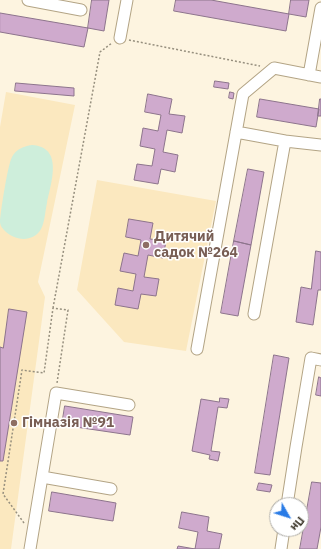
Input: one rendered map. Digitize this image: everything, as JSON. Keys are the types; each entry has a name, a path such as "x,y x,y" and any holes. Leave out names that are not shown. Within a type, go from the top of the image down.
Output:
{"lane":[{"path":"28,0 81,10"},
{"path":"120,38 127,0"},
{"path":"309,74 321,8"},
{"path":"197,349 243,94 274,68 321,77"},
{"path":"236,132 285,141 321,145"},
{"path":"254,314 285,141"},
{"path":"289,497 311,358 321,360"},
{"path":"30,549 56,394 129,405"},
{"path":"42,477 111,490"},
{"path":"281,549 283,537"}],"path":[{"path":"32,534 3,494 22,370 44,372 100,52 120,38 274,68"},
{"path":"54,308 68,310 56,394"}],"shaded area":[{"name":"Гімназія №91","path":"6,92 75,105 38,282 45,297 11,549 0,549 0,127"},
{"name":"Дитячий садок №264","path":"97,180 216,201 186,351 124,342 77,290"}],"green space":[{"path":"32,145 42,147 48,152 52,159 53,167 51,186 41,229 38,234 33,237 23,239 8,234 0,224 0,217 10,161 20,148"}],"building":[{"path":"92,0 109,0 104,31 88,28"},
{"path":"176,0 211,0 289,14 286,31 174,11"},
{"path":"291,0 309,0 306,17 289,14"},
{"path":"0,13 88,28 84,47 0,32"},
{"path":"215,81 229,83 228,89 214,87"},
{"path":"16,83 74,88 74,96 15,91"},
{"path":"230,92 234,93 233,99 229,98"},
{"path":"148,94 172,99 169,114 185,116 182,133 167,130 163,152 178,155 175,172 161,169 158,184 134,180 137,164 152,166 155,149 140,146 143,128 158,131 161,115 145,112"},
{"path":"260,99 319,109 316,127 257,117"},
{"path":"320,99 321,116 318,116"},
{"path":"248,169 264,172 251,245 234,241"},
{"path":"129,219 153,223 150,239 166,241 163,258 148,255 144,277 159,279 156,296 141,294 138,309 115,305 118,288 133,291 136,274 120,271 124,253 138,256 141,240 126,237"},
{"path":"234,241 251,245 238,316 221,313"},
{"path":"316,251 321,252 321,290 318,290 313,325 296,322 301,287 311,289"},
{"path":"9,309 27,312 3,461 0,461 0,347 3,348"},
{"path":"274,355 289,358 270,475 255,473"},
{"path":"319,377 321,378 321,396 316,395"},
{"path":"220,398 229,399 227,408 218,407 211,451 220,452 218,461 209,459 210,455 192,451 201,399 219,402"},
{"path":"65,406 133,417 130,435 62,425"},
{"path":"312,482 321,483 321,527 317,549 300,549 302,537 309,537 309,499"},
{"path":"259,483 272,485 270,492 257,490"},
{"path":"52,492 116,503 113,521 49,511"},
{"path":"182,512 209,517 207,531 222,534 219,549 195,549 198,532 179,528"},
{"path":"178,546 195,549 177,549"}],"place":[{"name":"Дитячий садок №264","path":"146,245"},
{"name":"Гімназія №91","path":"14,423"}]}
